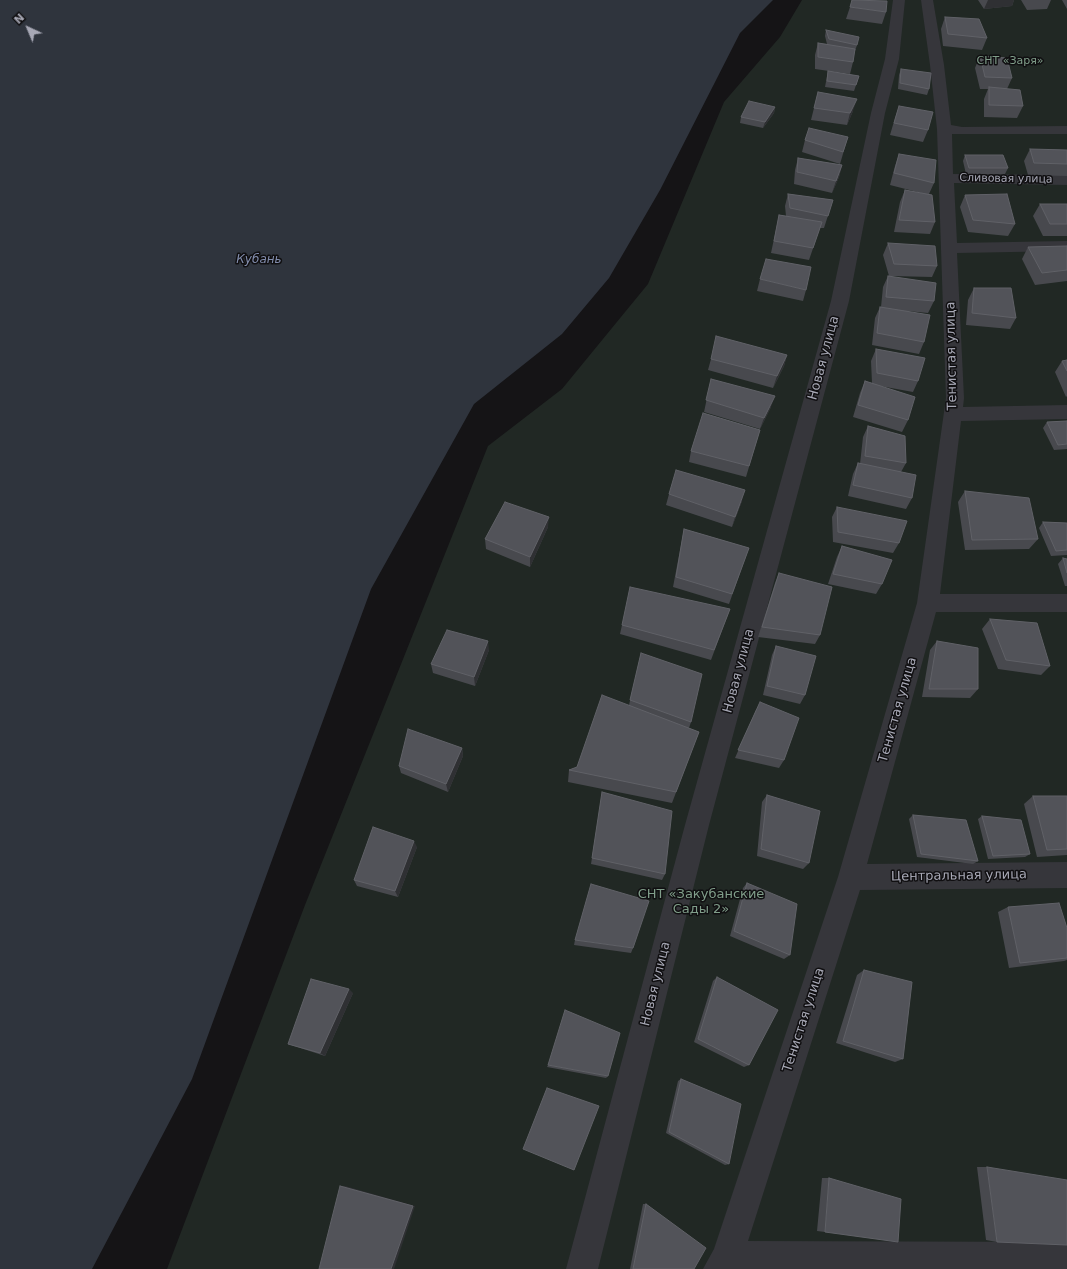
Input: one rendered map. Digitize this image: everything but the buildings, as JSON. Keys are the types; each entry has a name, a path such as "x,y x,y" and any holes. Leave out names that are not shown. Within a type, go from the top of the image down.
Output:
{"street":[{"name":"Новая улица","path":"582,1269 697,825 840,301 878,113 890,65 900,0"},
{"name":"Тенистая улица","path":"723,1263 851,877 928,603 955,398 945,178 953,130 938,65 927,0"},
{"path":"953,130 1067,130"},
{"name":"Сливовая улица","path":"945,178 1067,180"},
{"path":"949,248 1067,246"},
{"path":"953,414 1067,412"},
{"path":"928,603 1067,603"},
{"name":"Центральная улица","path":"851,877 1067,875"},
{"path":"723,1263 1067,1258"}],"green space":[{"name":"СНТ «Закубанские Сады 2»","path":"802,0 1067,0 1067,1269 167,1269 305,905 488,446 562,389 648,284 724,102 780,37"}],"water":[{"name":"Кубань","path":"0,0 773,0 740,33 660,190 609,278 562,334 474,404 371,589 192,1079 92,1269 0,1269"}],"park label":[{"name":"СНТ «Заря»","path":"1010,61"}]}
